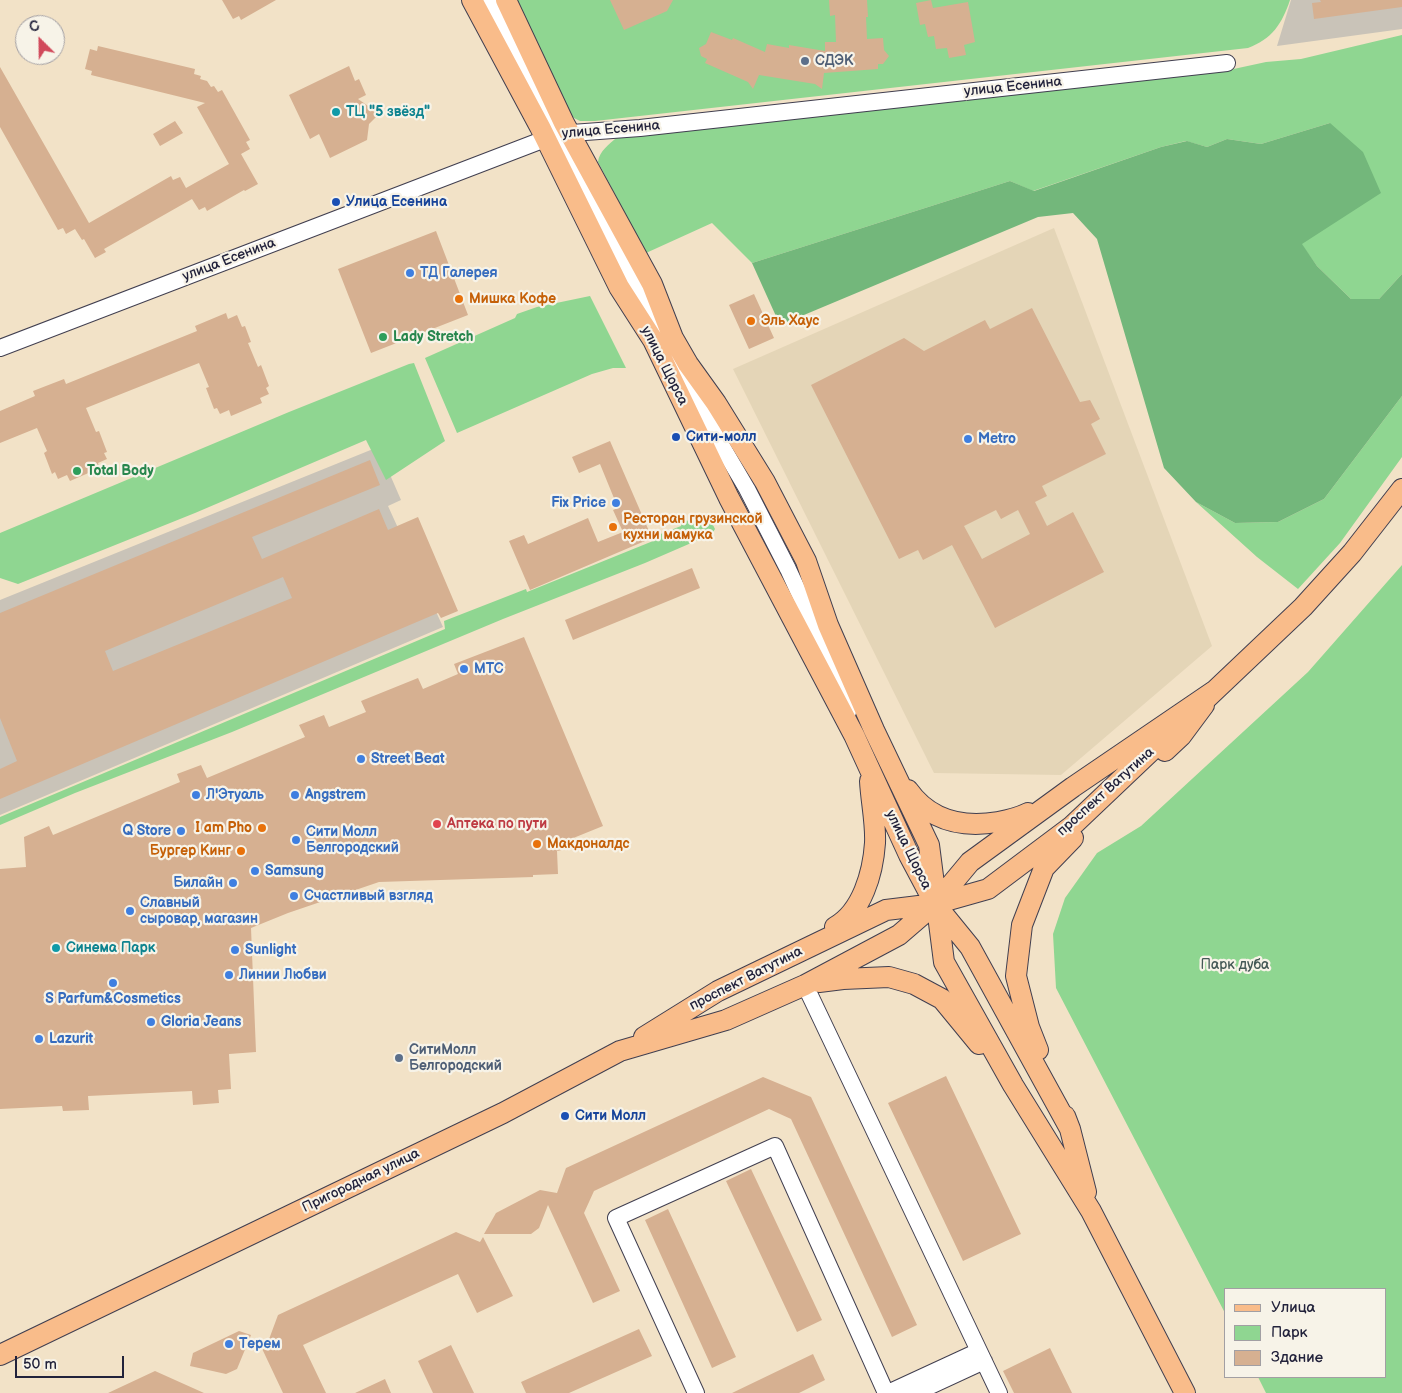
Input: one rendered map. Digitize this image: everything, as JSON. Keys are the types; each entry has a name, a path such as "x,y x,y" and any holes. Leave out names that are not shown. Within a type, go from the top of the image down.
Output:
{"main road":[{"name":"улица Щорса","path":"472,0 652,284 673,338 765,482 806,560 828,625 888,762 929,845 936,904"},
{"name":"улица Щорса","path":"506,0 557,135 619,287 653,340 729,498 854,735 909,855 936,904"},
{"name":"проспект Ватутина","path":"620,1052 718,991 886,910 936,904 988,889 1072,826 1303,607 1352,553 1402,489"},
{"name":"проспект Ватутина","path":"726,1020 805,985 899,935 936,904 970,862 1073,787 1214,691"},
{"path":"1091,1211 1070,1128 1029,1027 1016,976 1022,925 1044,868 1081,830 1181,736 1214,691"},
{"path":"888,762 909,793 930,812 958,823 978,825 1017,819 1073,787"},
{"path":"718,991 840,924 853,912 862,897 875,843 868,767"},
{"path":"936,904 970,946 1070,1128"},
{"path":"936,904 944,962 1013,1086 1091,1211 1185,1393"},
{"path":"805,985 843,979 889,977 914,984 942,999 1013,1086"},
{"name":"Пригородная улица","path":"0,1355 503,1113 620,1052 726,1020"}],"street":[{"name":"улица Щорса","path":"491,0 557,135 679,373 747,489 779,551 840,682 854,735"},
{"name":"улица Есенина","path":"0,348 557,135 640,128 1228,63"},
{"name":"улица Щорса","path":"840,682 874,730"},
{"path":"805,985 999,1393"},
{"path":"696,1393 616,1218 775,1146 887,1393 981,1356"},
{"path":"915,1393 981,1356"}],"shaded area":[{"path":"1291,0 1402,0 1402,29 1277,46"},
{"path":"1054,228 1212,646 1061,775 934,773 733,369"},
{"path":"378,447 401,500 388,506 443,627 0,815 0,600"}],"green space":[{"path":"515,0 1290,0 1275,30 1264,40 1248,48 595,121 580,121 574,118 566,108 542,65 537,41"},
{"path":"1402,35 1402,274 1379,299 1351,299 1317,266 1301,244 1330,123 1261,144 1227,139 1207,147 1186,141 1161,147 1033,191 1010,181 752,263 712,223 646,253 598,162 603,151 617,137 1229,70 1266,62 1301,59"},
{"path":"1330,123 1363,152 1381,193 1302,244 1317,266 1351,299 1379,299 1402,274 1402,396 1324,499 1278,522 1235,523 1196,502 1164,468 1097,239 1073,213 1038,217 780,325 752,263 1010,181 1034,191 1161,147 1187,141 1207,147 1227,139 1261,144"},
{"path":"590,296 626,368 613,368 592,374 457,433 425,358 515,318 517,314 537,307"},
{"path":"414,363 445,441 386,480 366,440 195,513 18,584 0,578 0,533 289,412"},
{"path":"1402,396 1402,457 1340,543 1298,589 1257,557 1196,502 1235,523 1278,522 1324,499"},
{"path":"710,519 715,529 712,534 645,563 503,619 232,732 75,793 0,825 0,817 445,629 444,621 526,589 527,592 658,539 658,535 681,526 682,521"},
{"name":"Парк дуба","path":"1402,565 1402,1393 1266,1393 1258,1378 1387,1378 1387,1288 1224,1288 1224,1311 1056,988 1053,934 1065,898 1097,853 1141,826 1308,672"}],"building":[{"path":"222,0 276,0 241,20 239,16 233,19"},
{"path":"610,0 673,0 667,11 624,30"},
{"path":"829,0 867,0 867,39 883,38 884,50 889,56 883,64 878,64 878,69 824,73 822,89 815,84 759,75 753,89 748,82 705,63 707,59 701,56 699,48 706,44 711,32 732,40 733,38 765,52 767,44 789,48 789,45 825,51 825,42 836,42 835,15 830,16"},
{"path":"931,0 933,8 968,2 975,42 964,45 966,55 949,58 947,48 936,49 934,36 928,37 925,24 920,25 916,3"},
{"path":"1320,0 1402,0 1402,7 1314,19 1312,3 1321,2"},
{"path":"98,46 195,69 194,74 201,76 200,79 207,81 211,87 214,86 218,92 222,90 250,140 246,142 250,149 241,154 258,184 207,211 205,207 199,210 192,199 104,249 106,252 95,258 84,239 82,240 75,229 66,234 63,228 58,230 0,127 0,67 89,223 171,176 173,180 180,177 186,188 229,164 197,107 205,103 91,75 92,71 85,69 90,49 97,51"},
{"name":"ТЦ \"5 звёзд\"","path":"349,66 355,81 359,79 366,95 358,99 374,110 376,117 369,124 367,140 330,158 319,134 310,139 289,95"},
{"path":"175,121 183,133 160,146 153,134"},
{"path":"436,231 468,315 371,353 338,269"},
{"name":"Эль Хаус","path":"754,294 774,338 749,349 729,305"},
{"name":"Metro","path":"1032,308 1080,402 1090,400 1100,419 1091,424 1106,454 1042,486 1047,496 1035,502 1047,526 1073,512 1104,572 995,628 952,545 923,560 918,550 899,559 811,385 904,338 924,351 985,320 990,329","holes":["996,510 1001,519 1018,510 1030,534 982,559 964,526"]},
{"path":"226,313 228,319 237,315 242,327 245,326 251,342 248,343 258,367 261,365 269,386 266,388 269,394 260,398 262,403 231,416 229,410 220,414 217,408 214,409 206,388 209,387 199,363 86,408 96,432 99,431 107,452 104,453 107,459 98,463 100,468 70,481 67,475 58,479 55,472 52,474 44,453 47,451 37,428 0,443 0,411 35,396 33,391 64,379 66,384 197,331 195,326"},
{"path":"610,441 652,538 530,590 509,541 524,535 528,544 588,518 598,542 623,532 613,510 618,508 600,464 579,473 572,457"},
{"path":"370,460 380,485 252,537 262,559 379,509 388,530 418,517 458,611 441,618 438,613 0,799 0,769 17,761 0,718 0,613","holes":["283,577 292,598 113,671 105,651"]},
{"path":"692,568 700,588 573,640 565,620"},
{"name":"Сити Молл Белгородский","path":"524,637 603,826 561,843 562,850 557,851 558,874 533,875 533,877 379,882 288,913 251,928 256,1052 229,1054 231,1089 218,1090 219,1103 193,1105 192,1091 88,1096 89,1110 63,1111 62,1106 0,1109 0,869 26,867 24,837 49,826 53,835 180,782 177,774 201,765 207,778 305,737 299,725 324,715 329,727 366,712 361,701 418,678 423,689 458,674 454,664"},
{"path":"946,1076 1021,1234 963,1261 888,1103"},
{"path":"763,1077 811,1097 917,1325 892,1337 791,1119 769,1109 594,1191 584,1213 620,1291 593,1303 548,1205 539,1228 531,1234 484,1234 496,1213 540,1190 557,1193 566,1168"},
{"path":"751,1169 822,1320 797,1332 726,1181"},
{"path":"668,1209 736,1357 712,1368 645,1220"},
{"path":"456,1232 480,1242 483,1237 513,1296 477,1313 458,1274 303,1345 326,1393 283,1393 257,1338 268,1342 278,1315"},
{"path":"639,1329 652,1356 569,1393 526,1393 521,1382"},
{"name":"Терем","path":"239,1331 251,1335 237,1369 226,1374 190,1366 193,1353"},
{"path":"451,1345 474,1393 433,1393 418,1361"},
{"path":"1050,1348 1072,1393 1014,1393 1003,1371"},
{"path":"813,1354 825,1380 799,1393 732,1393"},
{"path":"155,1371 204,1393 108,1393"},
{"path":"385,1379 391,1393 355,1393"}],"place":[{"name":"СДЭК","path":"805,61"},
{"name":"ТЦ \"5 звёзд\"","path":"336,112"},
{"name":"Улица Есенина","path":"336,202"},
{"name":"ТД Галерея","path":"410,273"},
{"name":"Мишка Кофе","path":"459,299"},
{"name":"Эль Хаус","path":"751,321"},
{"name":"Lady Stretch","path":"383,337"},
{"name":"Сити-молл","path":"676,437"},
{"name":"Metro","path":"968,439"},
{"name":"Total Body","path":"77,471"},
{"name":"Fix Price","path":"616,503"},
{"name":"Ресторан грузинской кухни мамука","path":"613,527"},
{"name":"МТС","path":"464,669"},
{"name":"Street Beat","path":"361,759"},
{"name":"Л'Этуаль","path":"196,795"},
{"name":"Angstrem","path":"295,795"},
{"name":"Аптека по пути","path":"437,824"},
{"name":"I am Pho","path":"262,828"},
{"name":"Q Store","path":"181,831"},
{"name":"Сити Молл Белгородский","path":"296,840"},
{"name":"Макдоналдс","path":"537,844"},
{"name":"Бургер Кинг","path":"241,851"},
{"name":"Samsung","path":"255,871"},
{"name":"Билайн","path":"233,883"},
{"name":"Счастливый взгляд","path":"294,896"},
{"name":"Славный сыровар, магазин","path":"130,911"},
{"name":"Синема Парк","path":"56,948"},
{"name":"Sunlight","path":"235,950"},
{"name":"Линии Любви","path":"229,975"},
{"name":"S Parfum&Cosmetics","path":"113,983"},
{"name":"Gloria Jeans","path":"151,1022"},
{"name":"Lazurit","path":"39,1039"},
{"name":"СитиМолл Белгородский","path":"399,1058"},
{"name":"Сити Молл","path":"565,1116"},
{"name":"Терем","path":"229,1344"}]}
